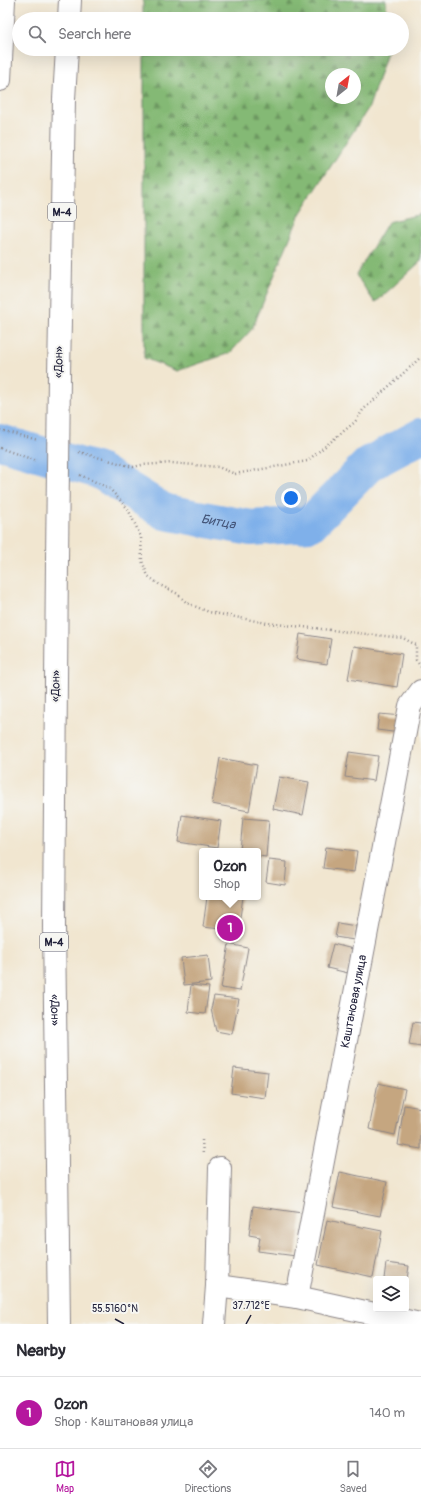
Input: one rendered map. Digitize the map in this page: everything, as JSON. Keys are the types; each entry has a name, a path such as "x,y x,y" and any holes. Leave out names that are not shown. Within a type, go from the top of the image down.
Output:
{"main road":[{"path":"0,80 4,0"},
{"path":"69,12 70,0"},
{"name":"«Дон»","path":"59,1324 54,926 59,375 64,99 67,56"},
{"name":"Каштановая улица","path":"297,1297 416,699"},
{"path":"214,1324 217,1286 220,1168"},
{"path":"217,1286 297,1297 420,1324"}],"path":[{"path":"133,467 142,464 172,463 218,467 235,474 307,461 355,422 363,410 421,357"},
{"path":"0,448 39,461"},
{"path":"73,473 86,477 109,488 128,509 141,537 142,561 148,576 160,585 178,594 188,603 209,612 267,623 403,638 416,645 416,660 421,667"}],"green space":[{"path":"143,0 386,0 387,12 143,12"},
{"path":"144,56 386,56 369,107 300,214 252,329 230,353 177,371 144,358"},
{"path":"421,214 421,261 375,303 356,275 388,222"}],"building":[{"path":"300,634 331,639 327,664 296,659"},
{"path":"354,646 402,654 397,687 348,679"},
{"path":"379,714 403,716 401,733 377,730"},
{"path":"349,752 378,756 374,781 345,777"},
{"path":"220,758 257,765 249,811 212,804"},
{"path":"279,777 309,782 303,815 273,809"},
{"path":"182,815 221,821 217,848 178,842"},
{"path":"243,818 269,820 266,857 261,856 261,848 240,848"},
{"path":"326,847 357,851 354,872 323,868"},
{"path":"269,860 287,862 285,885 266,882"},
{"path":"207,900 243,900 238,931 203,927"},
{"path":"338,923 356,926 354,940 335,937"},
{"path":"229,944 248,948 240,991 221,988"},
{"path":"333,944 353,949 348,973 327,968"},
{"path":"208,955 211,982 184,985 181,958"},
{"path":"191,985 209,987 205,1014 188,1012"},
{"path":"214,996 239,999 232,1034 216,1031 211,1009"},
{"path":"413,1022 421,1023 421,1047 409,1045"},
{"path":"234,1068 268,1072 265,1098 231,1093"},
{"path":"378,1083 405,1089 395,1135 369,1129"},
{"path":"404,1105 421,1108 421,1149 398,1145"},
{"path":"340,1172 387,1182 380,1216 333,1207"},
{"path":"253,1206 302,1213 296,1256 258,1251 260,1237 249,1235"},
{"path":"327,1220 382,1231 373,1277 318,1265"},
{"path":"386,1263 409,1266 407,1276 384,1276"}],"waterway":[{"name":"Битца","path":"0,442 99,471 165,512 251,528 310,524 369,464 421,436"}],"place":[{"name":"Ozon","path":"230,928"}]}
